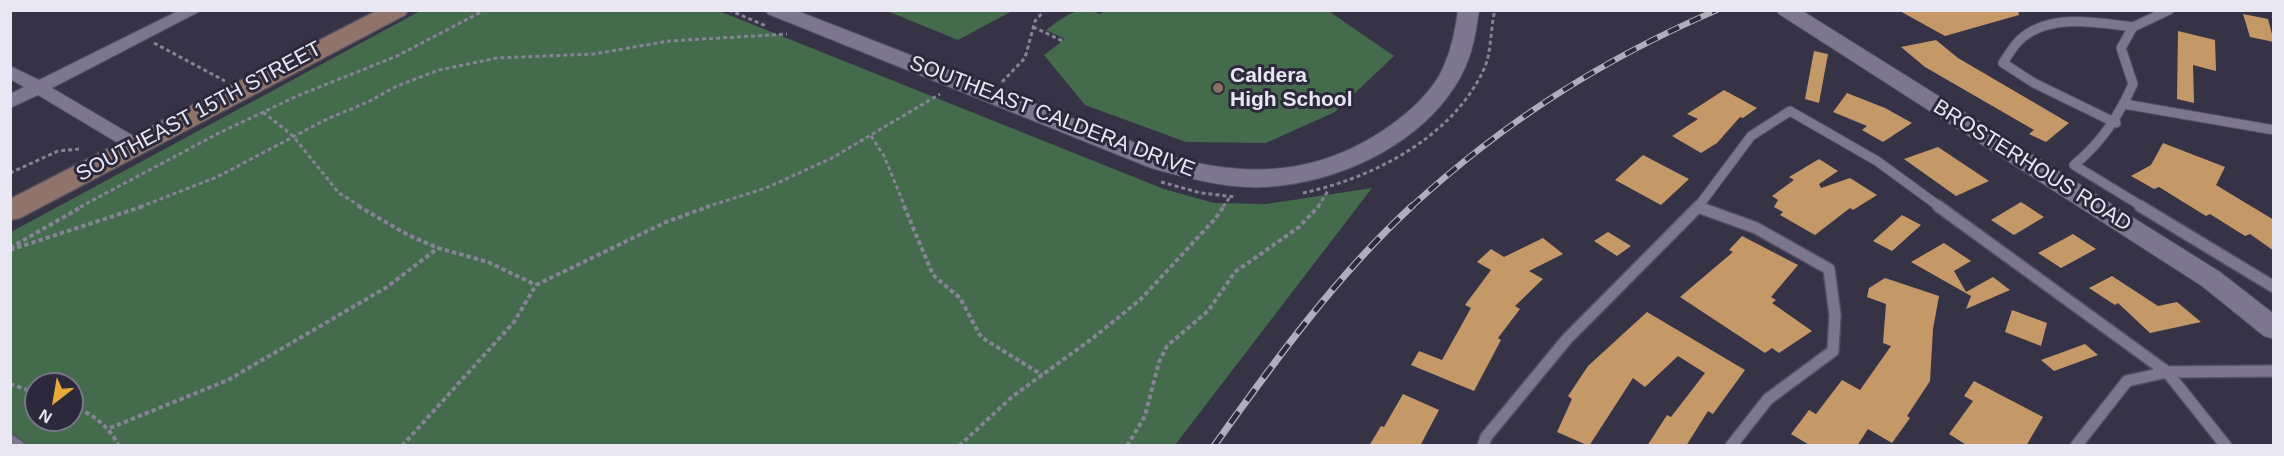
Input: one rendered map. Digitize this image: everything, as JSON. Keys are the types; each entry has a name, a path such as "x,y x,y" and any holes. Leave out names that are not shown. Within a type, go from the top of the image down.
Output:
{"main road":[{"name":"SOUTHEAST 15TH STREET","path":"10,211 393,12"}],"street":[{"path":"10,102 194,10"},
{"name":"SOUTHEAST CALDERA DRIVE","path":"774,22 1194,173 1262,179 1291,177 1317,171 1351,158 1401,130 1420,114 1445,85 1460,55 1469,10"},
{"name":"BROSTERHOUS ROAD","path":"1786,10 2211,279 2274,328"},
{"path":"10,71 135,145"}],"lane":[{"path":"2116,123 2034,83 2003,63 2026,34 2059,21 2133,27 2169,10"},
{"path":"2133,27 2121,48 2133,84 2116,123 2100,144 2074,165 2274,287"},
{"path":"2124,104 2274,130"},
{"path":"1483,446 1486,437 1567,339 1698,207 1751,136 1790,111 1877,161 2167,372 2226,446"},
{"path":"1698,207 1756,228 1829,269 1836,315 1833,351 1768,399 1731,446"},
{"path":"2076,446 2127,381 2167,372 2274,371"},
{"path":"10,440 19,446"}],"path":[{"path":"10,249 120,184 263,112 294,97 382,64 443,35 485,10"},
{"path":"10,249 173,196 217,177 327,119 368,102 397,86 439,70 496,58 594,54 669,41 787,34 774,22 729,10"},
{"path":"1300,194 1329,188 1361,176 1399,156 1416,145 1451,114 1475,86 1484,70 1495,10"},
{"path":"996,87 1025,58 1033,27 1043,11"},
{"path":"1033,27 1063,41"},
{"path":"141,36 241,89"},
{"path":"402,446 514,322 536,285 666,222 722,201 766,188 871,136 940,94 929,90"},
{"path":"263,112 293,136 338,192 399,231 438,248 488,262 536,285"},
{"path":"871,136 884,156 933,275 960,298 981,337 1042,375"},
{"path":"10,174 58,151 79,149"},
{"path":"1158,181 1177,188 1246,198"},
{"path":"1127,446 1149,406 1160,357 1174,338 1212,307 1232,274 1250,259 1278,244 1304,224 1321,204 1329,188"},
{"path":"959,446 1014,396 1142,299 1215,219 1230,197"},
{"path":"110,428 228,380 387,287 438,248"},
{"path":"84,410 110,428 119,446"},
{"path":"407,439 409,446"}],"green space":[{"name":"Caldera High School","path":"1085,10 1100,14 1106,10 1332,11 1330,12 1394,56 1335,112 1266,143 1186,142 1085,105 1044,55 1065,39 1046,30 1078,11"},
{"path":"420,11 719,11 1164,189 1214,203 1266,204 1372,188 1175,445 11,446 11,232"},
{"path":"887,11 1012,11 958,40"}],"building":[{"path":"1898,10 2018,10 2019,15 1945,36"},
{"path":"2243,14 2268,19 2274,42 2250,37"},
{"path":"2178,31 2215,40 2216,71 2193,65 2194,103 2177,99"},
{"path":"1936,40 1958,58 2069,123 2046,142 2029,134 2034,130 1925,67 1901,47"},
{"path":"1814,51 1828,54 1819,103 1805,99"},
{"path":"1724,90 1757,108 1743,118 1740,117 1717,143 1701,153 1672,136 1698,119 1687,114"},
{"path":"1847,93 1885,108 1912,123 1883,142 1862,130 1867,126 1833,112"},
{"path":"2163,143 2225,167 2216,185 2274,220 2274,251 2250,234 2245,236 2210,214 2206,216 2159,187 2154,189 2131,176 2151,165"},
{"path":"1938,147 1989,181 1956,196 1904,159"},
{"path":"1643,155 1689,179 1661,205 1615,180"},
{"path":"1819,159 1838,171 1819,184 1821,188 1850,178 1877,195 1853,210 1850,208 1815,235 1780,215 1783,212 1774,207 1778,200 1772,196 1794,180 1789,177"},
{"path":"2021,202 2044,217 2014,235 1991,220"},
{"path":"1902,215 1921,225 1892,251 1873,241"},
{"path":"1608,232 1631,246 1617,256 1594,241"},
{"path":"2073,234 2096,249 2061,268 2038,253"},
{"path":"1742,236 1798,265 1771,297 1776,300 1772,303 1812,331 1779,353 1772,348 1765,353 1680,297 1733,252 1729,250"},
{"path":"1543,238 1563,254 1529,271 1543,279 1515,306 1520,309 1498,338 1501,340 1474,391 1411,365 1419,351 1442,360 1471,308 1465,305 1491,270 1477,262 1491,249 1504,257"},
{"path":"1944,243 1971,261 1954,271 1966,292 1993,277 2010,290 1966,309 1971,296 1911,262"},
{"path":"2112,276 2158,306 2177,302 2201,322 2150,333 2118,303 2115,305 2089,288"},
{"path":"1885,278 1939,296 1933,329 1930,381 1907,416 1910,418 1892,443 1868,429 1857,446 1811,446 1791,434 1809,410 1816,414 1842,380 1860,390 1891,346 1883,343 1886,304 1867,297 1869,288"},
{"path":"2012,310 2047,323 2041,346 2005,332"},
{"path":"1647,312 1745,370 1713,414 1708,411 1686,446 1647,446 1667,415 1671,417 1705,373 1678,356 1645,387 1633,378 1589,446 1557,432 1572,399 1568,396 1588,366"},
{"path":"2085,344 2098,355 2054,371 2041,360"},
{"path":"1974,381 2043,417 2026,446 1968,446 1949,434 1973,401 1964,396"},
{"path":"1403,394 1439,410 1420,446 1369,446 1381,426 1384,427"}],"railway":[{"path":"1411,207 1482,147 1555,95 1633,50 1717,10"},
{"path":"1214,446 1307,321 1357,261 1412,206"}],"place":[{"name":"Caldera High School","path":"1218,88"}]}
